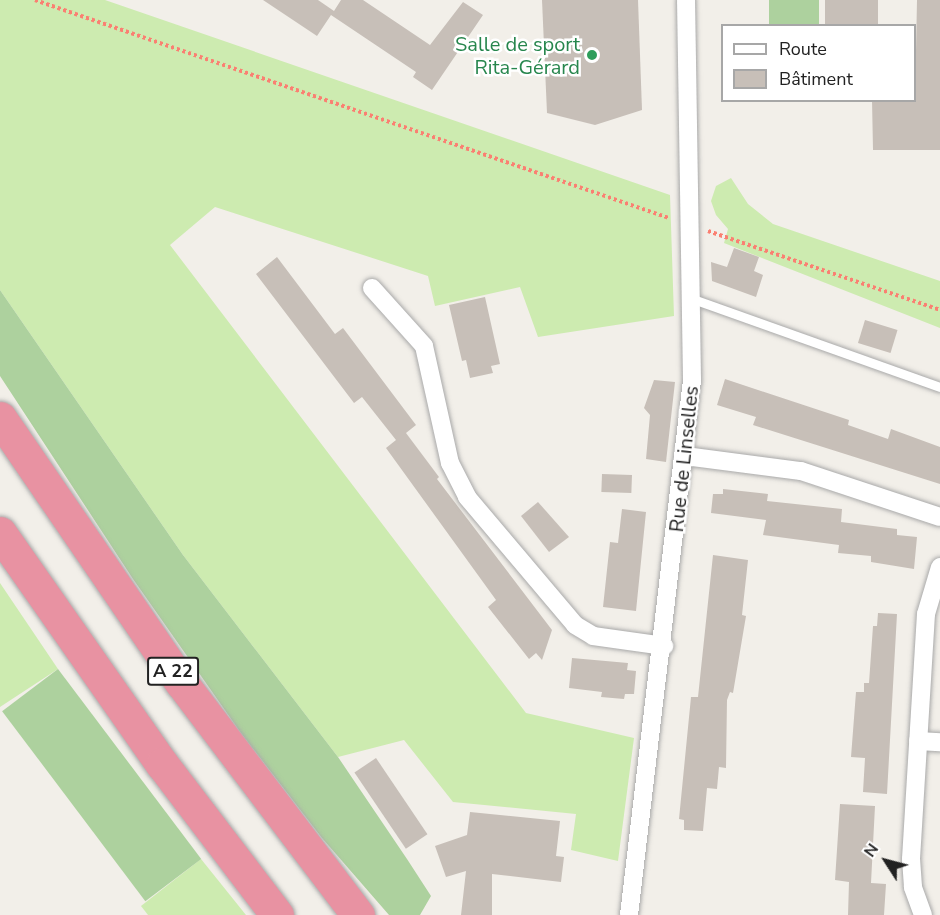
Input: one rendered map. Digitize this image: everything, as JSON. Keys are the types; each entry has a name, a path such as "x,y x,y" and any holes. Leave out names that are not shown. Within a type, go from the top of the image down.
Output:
{"highway":[{"name":"A 22","path":"0,418 181,682 358,915"},
{"path":"0,533 162,764 277,915"}],"street":[{"name":"Rue de Linselles","path":"629,915 686,456 693,299 686,0"},
{"path":"372,288 424,346 450,463 467,497 575,625 593,636 663,646"},
{"path":"686,456 801,471 940,517"},
{"path":"923,915 910,872 926,614 940,567"},
{"path":"918,741 940,742"}],"lane":[{"path":"693,299 940,387"}],"path":[{"path":"35,0 940,310"}],"green space":[{"path":"0,0 105,0 670,195 674,316 538,337 520,287 435,306 428,276 215,207 170,245 526,713 634,738 618,861 571,850 576,814 453,802 404,740 338,757 183,555 0,290"},
{"path":"769,0 819,0 819,24 769,24"},
{"path":"731,178 748,204 773,224 940,281 940,328 724,243 728,229 716,215 711,201 716,186"},
{"path":"0,290 183,555 338,757 407,859 431,896 420,915 389,915 322,838 241,733 133,579 0,376"},
{"path":"0,583 58,669 0,707"},
{"path":"58,669 201,859 145,901 2,711"},
{"path":"201,859 246,915 148,915 141,906"}],"building":[{"path":"263,0 318,0 334,11 341,0 363,0 430,45 463,2 483,15 432,90 413,77 416,72 331,15 317,36"},
{"name":"Salle de sport Rita-Gérard","path":"542,0 638,0 642,110 595,125 547,113"},
{"path":"825,0 878,0 878,24 825,24"},
{"path":"917,0 940,0 940,150 873,150 872,102 916,102"},
{"path":"734,248 759,257 754,271 763,275 756,297 712,281 711,262 727,267"},
{"path":"277,257 335,334 343,328 416,425 406,433 439,477 437,479 552,630 542,660 536,653 529,659 488,607 496,600 386,448 396,440 362,397 354,403 256,274"},
{"path":"485,297 500,364 491,366 493,373 470,378 466,360 462,361 449,305"},
{"path":"865,320 898,330 890,353 858,343"},
{"path":"725,379 849,420 848,425 888,439 891,429 940,447 940,484 753,425 756,417 717,405"},
{"path":"654,380 675,382 666,462 646,459 650,415 644,408"},
{"path":"602,474 632,475 631,493 601,492"},
{"path":"723,489 768,494 767,501 842,509 841,522 897,529 897,535 917,537 914,569 871,562 871,556 838,553 839,545 763,535 766,520 711,513 713,494 723,494"},
{"path":"538,502 569,537 549,552 521,516"},
{"path":"622,509 646,512 636,611 603,607 610,542 618,543"},
{"path":"713,555 748,560 742,615 746,616 733,693 730,692 727,700 726,768 719,767 717,789 707,788 703,831 684,830 684,820 679,819 691,697 698,697"},
{"path":"878,613 897,614 887,794 863,792 865,758 851,757 856,692 864,692 864,683 869,683 873,626 877,626"},
{"path":"572,658 628,663 627,670 636,671 634,694 625,694 624,699 601,697 602,692 569,688"},
{"path":"376,758 427,834 406,849 354,773"},
{"path":"840,804 875,806 871,883 886,884 884,915 848,915 849,882 835,880"},
{"path":"470,812 560,821 556,856 564,857 561,882 492,874 492,915 461,915 466,871 446,877 435,846 467,835"}],"place":[{"name":"Salle de sport Rita-Gérard","path":"592,55"}]}
